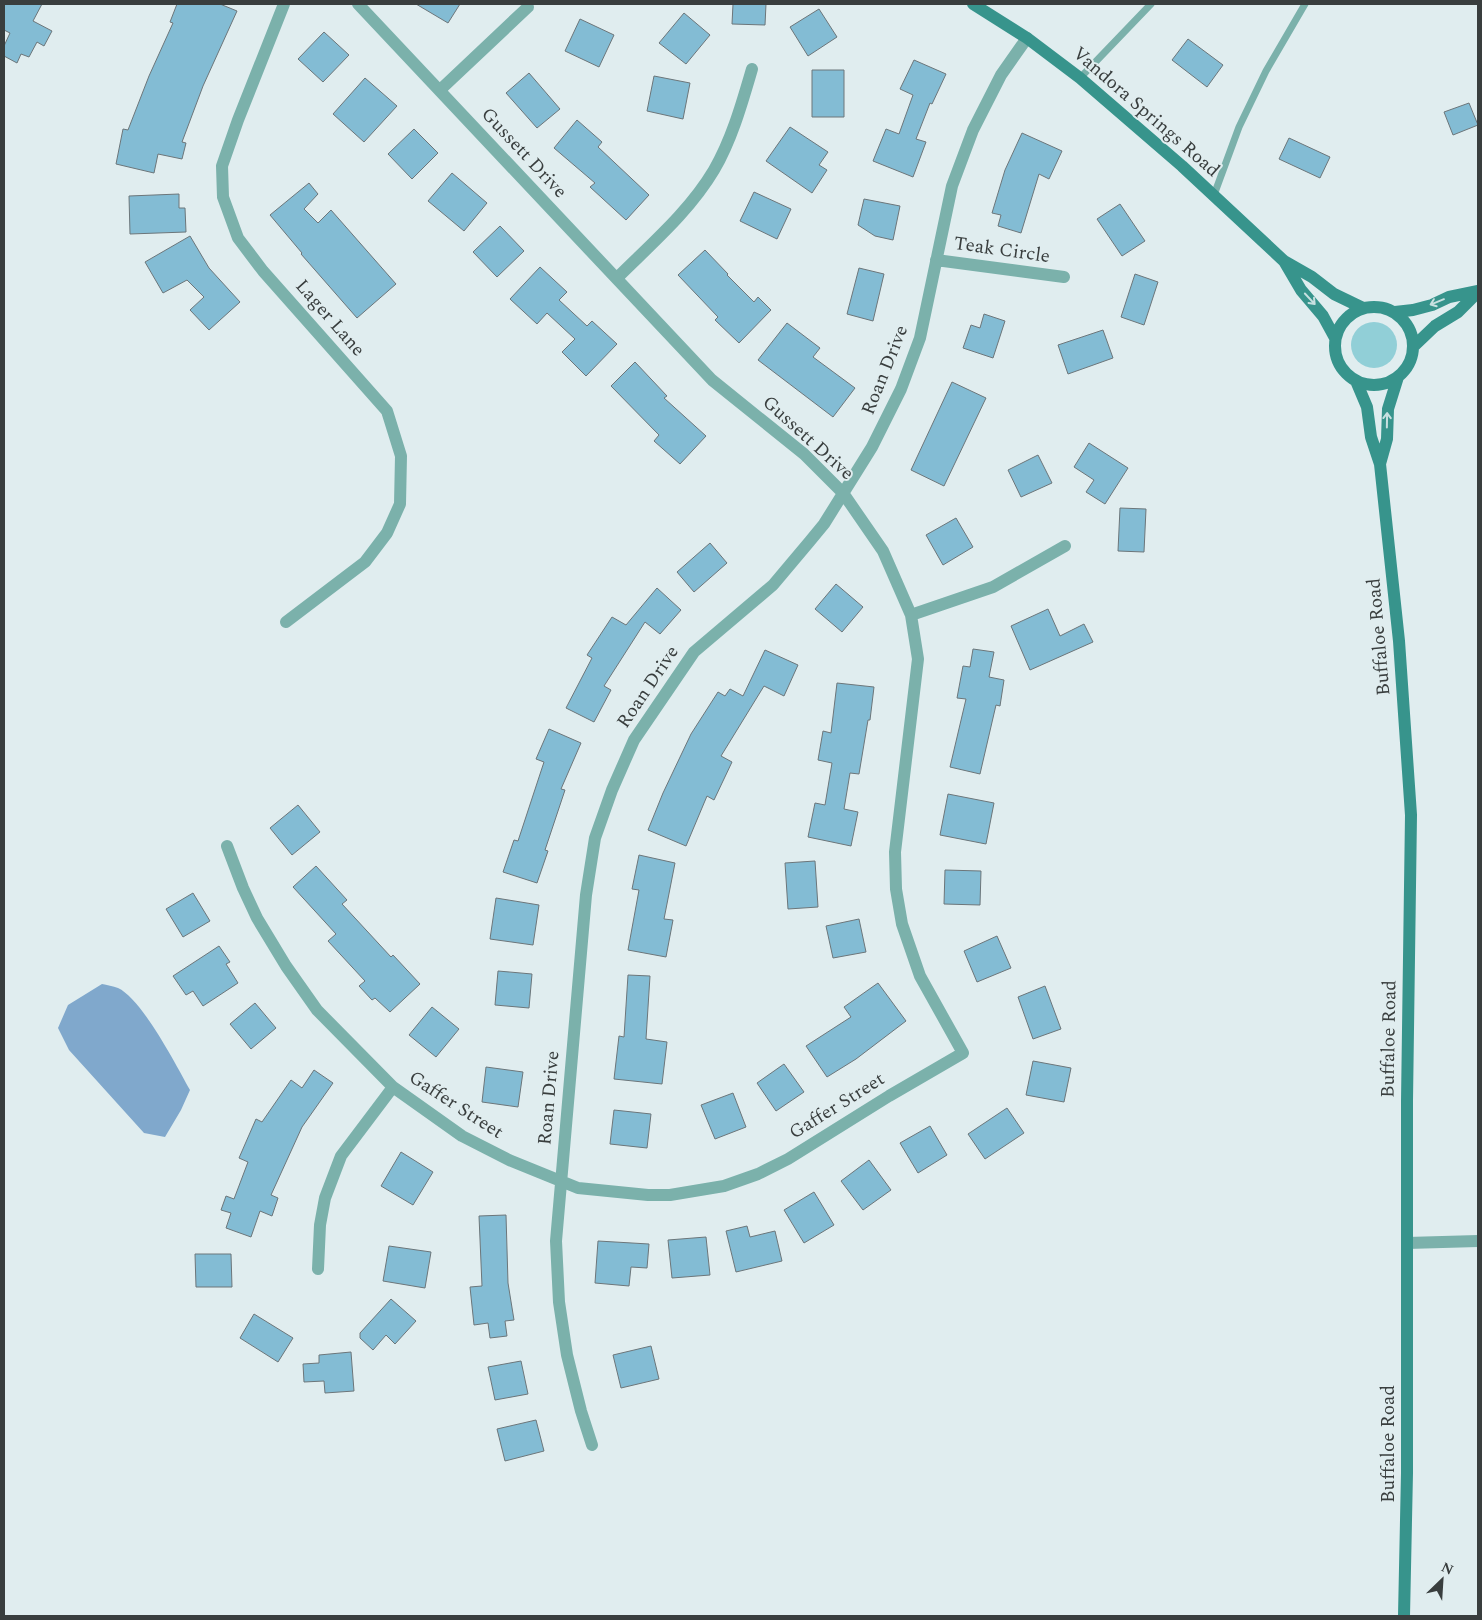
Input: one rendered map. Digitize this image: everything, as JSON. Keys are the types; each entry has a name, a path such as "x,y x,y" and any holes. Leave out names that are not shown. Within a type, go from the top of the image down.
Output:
{"street":[{"name":"Lager Lane","path":"284,4 222,166 223,197 238,238 263,271 386,411 401,456 400,504 387,533 365,562 286,622"},
{"name":"Gussett Drive","path":"358,4 712,380 804,454 843,493 883,551 911,615 918,660 895,852 896,889 902,924 920,976 963,1053"},
{"name":"Vandora Springs Road","path":"973,4 1027,38 1080,78 1214,195 1284,261 1312,276 1334,294 1363,308"},
{"path":"440,90 528,7"},
{"name":"Roan Drive","path":"592,1445 567,1355 559,1302 556,1241 586,895 595,838 612,790 634,740 694,652 773,585 824,524 872,447 901,389 920,338 952,186 972,130 1001,75 1027,38"},
{"path":"617,278 668,228 694,199 714,169 736,122 752,69"},
{"name":"Teak Circle","path":"936,260 1064,277"},
{"name":"Vandora Springs Road","path":"1284,261 1301,290 1323,316 1335,338"},
{"path":"1395,312 1405,321 1411,333 1414,346 1412,358 1406,369 1398,378 1388,383 1377,385 1356,381 1338,363 1335,351 1335,338 1338,328 1353,312 1363,308 1379,307 1395,312 1413,310 1432,305 1449,297 1478,291 1458,312 1436,326 1414,346"},
{"name":"Buffaloe Road","path":"1380,464 1387,439 1388,409 1398,378"},
{"name":"Buffaloe Road","path":"1356,381 1367,407 1371,438 1380,464 1399,641 1411,815 1407,1101 1407,1473 1404,1616"},
{"path":"911,615 992,587 1065,546"},
{"name":"Gaffer Street","path":"227,846 257,918 286,966 317,1010 393,1087 462,1136 509,1160 578,1188 648,1195 670,1195 724,1186 758,1174 788,1159 889,1096 963,1053"},
{"path":"318,1269 320,1225 323,1207 341,1156 393,1087"},
{"path":"1407,1243 1478,1241"}],"lane":[{"path":"1080,78 1151,4"},
{"path":"1214,195 1239,127 1266,72 1305,4"}],"shaded area":[{"path":"1374,322 1387,326 1393,332 1397,345 1393,358 1387,364 1374,368 1361,364 1355,358 1351,345 1355,332 1361,326"},
{"path":"102,984 118,988 137,1005 158,1034 190,1090 165,1137 144,1133 69,1050 58,1028 68,1005"}],"building":[{"path":"4,4 42,4 33,21 52,31 44,46 37,42 29,57 21,54 17,63 4,56 4,46 10,33 4,30"},
{"path":"177,4 220,4 237,11 203,86 182,142 186,143 182,159 158,154 154,173 116,164 123,129 128,130 149,76 173,23 170,22"},
{"path":"416,4 460,4 448,23"},
{"path":"733,4 766,4 765,25 732,24"},
{"path":"819,9 837,37 808,56 790,27"},
{"path":"684,13 710,35 686,64 659,43"},
{"path":"580,19 614,35 599,67 565,51"},
{"path":"324,32 349,55 323,82 298,59"},
{"path":"1188,39 1223,65 1207,87 1172,60"},
{"path":"914,60 946,74 932,104 930,103 916,139 926,142 913,177 873,161 886,129 899,134 913,95 900,89"},
{"path":"812,70 844,70 844,117 812,117"},
{"path":"529,73 560,109 537,128 506,93"},
{"path":"654,76 690,83 683,119 647,111"},
{"path":"365,78 397,106 364,142 333,114"},
{"path":"1469,103 1478,125 1453,135 1444,112"},
{"path":"577,120 602,142 598,147 649,195 626,220 590,187 595,183 554,148"},
{"path":"790,127 828,152 819,165 827,170 812,193 766,161"},
{"path":"414,129 438,153 412,179 388,154"},
{"path":"1022,133 1062,151 1049,179 1039,174 1021,233 998,226 1001,215 992,213 1005,170"},
{"path":"1289,138 1330,157 1320,178 1279,159"},
{"path":"452,173 487,203 464,231 428,201"},
{"path":"309,183 318,194 304,209 318,223 331,210 396,284 357,318 270,215"},
{"path":"754,192 791,209 777,239 740,221"},
{"path":"179,194 179,208 185,208 186,232 130,234 129,196"},
{"path":"864,199 900,206 893,240 875,236 858,225"},
{"path":"1120,204 1145,241 1122,256 1097,219"},
{"path":"500,226 524,251 497,277 473,252"},
{"path":"190,236 209,268 240,302 209,330 190,310 204,297 187,280 163,293 145,262"},
{"path":"705,250 754,302 758,297 771,310 739,343 715,320 718,317 678,275"},
{"path":"540,267 567,292 559,300 587,326 592,321 617,344 586,376 562,352 575,339 547,313 537,324 510,299"},
{"path":"859,268 884,274 873,321 847,314"},
{"path":"1135,274 1158,282 1144,325 1121,317"},
{"path":"984,314 1005,321 993,358 963,348 971,325 980,328"},
{"path":"787,323 820,348 813,357 855,388 833,417 758,360"},
{"path":"1103,330 1113,358 1068,374 1058,345"},
{"path":"635,362 667,396 664,398 706,436 680,464 654,441 659,435 611,386"},
{"path":"952,382 986,398 944,486 911,470"},
{"path":"1089,443 1128,468 1105,504 1086,492 1094,480 1074,467"},
{"path":"1038,455 1052,483 1021,497 1008,470"},
{"path":"1120,508 1146,509 1144,552 1118,551"},
{"path":"956,518 973,547 943,565 926,535"},
{"path":"710,543 727,563 694,592 677,572"},
{"path":"836,584 863,607 842,632 815,609"},
{"path":"657,588 681,610 660,634 645,622 604,686 611,690 594,722 566,708 592,658 587,655 612,617 626,625"},
{"path":"1048,609 1060,636 1084,624 1093,642 1030,670 1011,626"},
{"path":"973,649 994,652 989,677 1004,680 1000,706 996,705 980,774 950,767 966,699 957,698 963,666 970,667"},
{"path":"765,650 798,665 784,696 764,686 721,756 732,762 714,800 707,796 686,846 648,830 691,734 718,692 725,696 730,689 743,696"},
{"path":"837,683 874,687 870,720 868,720 859,774 850,773 844,809 858,812 851,846 808,837 815,803 825,805 832,763 818,760 823,731 831,733"},
{"path":"549,729 581,743 561,789 565,790 545,850 548,851 537,883 503,872 514,840 518,841 544,762 536,759"},
{"path":"948,794 994,803 986,844 940,835"},
{"path":"298,805 320,832 292,855 270,828"},
{"path":"639,855 675,863 664,919 673,920 666,957 628,950 639,890 632,889"},
{"path":"815,861 818,907 788,909 785,863"},
{"path":"316,866 347,900 342,904 391,957 393,955 420,984 390,1012 375,998 372,1000 359,986 365,981 328,941 336,934 293,887"},
{"path":"945,870 981,871 980,905 944,904"},
{"path":"193,893 210,921 183,937 166,909"},
{"path":"496,898 539,905 533,945 490,939"},
{"path":"859,919 866,952 833,958 826,926"},
{"path":"997,936 1011,968 977,982 964,951"},
{"path":"219,946 230,962 226,964 238,983 203,1006 193,991 186,995 173,976"},
{"path":"498,971 532,974 529,1008 495,1005"},
{"path":"628,975 650,976 646,1039 667,1042 662,1084 614,1079 619,1036 624,1037"},
{"path":"878,983 906,1021 856,1059 827,1077 806,1046 851,1017 844,1007"},
{"path":"1045,986 1061,1029 1033,1039 1018,997"},
{"path":"255,1003 276,1028 251,1049 230,1024"},
{"path":"432,1007 459,1029 436,1057 409,1035"},
{"path":"1033,1061 1071,1068 1064,1102 1026,1095"},
{"path":"784,1064 804,1092 776,1111 757,1083"},
{"path":"486,1067 523,1072 518,1107 482,1102"},
{"path":"314,1070 333,1083 302,1127 271,1195 278,1198 272,1216 260,1211 251,1237 226,1228 231,1213 221,1210 226,1196 234,1199 248,1162 239,1158 256,1119 262,1122 291,1080 302,1088"},
{"path":"733,1093 746,1127 715,1139 701,1105"},
{"path":"1007,1108 1024,1133 985,1159 968,1134"},
{"path":"614,1110 651,1114 647,1148 610,1144"},
{"path":"930,1126 947,1155 918,1173 900,1143"},
{"path":"401,1152 433,1172 413,1205 381,1186"},
{"path":"869,1160 891,1190 863,1210 841,1181"},
{"path":"814,1192 834,1225 804,1243 784,1210"},
{"path":"506,1215 508,1283 514,1320 505,1321 507,1336 490,1338 488,1323 474,1325 470,1287 482,1286 479,1216"},
{"path":"747,1226 750,1237 775,1231 782,1261 736,1272 726,1231"},
{"path":"706,1237 710,1275 672,1278 668,1240"},
{"path":"598,1241 649,1244 647,1268 631,1267 629,1286 595,1283"},
{"path":"389,1246 431,1252 425,1288 383,1281"},
{"path":"195,1254 231,1254 232,1287 196,1287"},
{"path":"391,1299 416,1321 395,1344 386,1335 373,1350 360,1338 360,1333"},
{"path":"254,1314 293,1338 278,1362 240,1338"},
{"path":"651,1346 659,1379 621,1388 613,1355"},
{"path":"351,1352 354,1391 325,1393 324,1381 304,1382 303,1364 319,1363 319,1355"},
{"path":"521,1361 528,1394 495,1400 488,1367"},
{"path":"536,1420 544,1451 505,1461 497,1429"}]}
